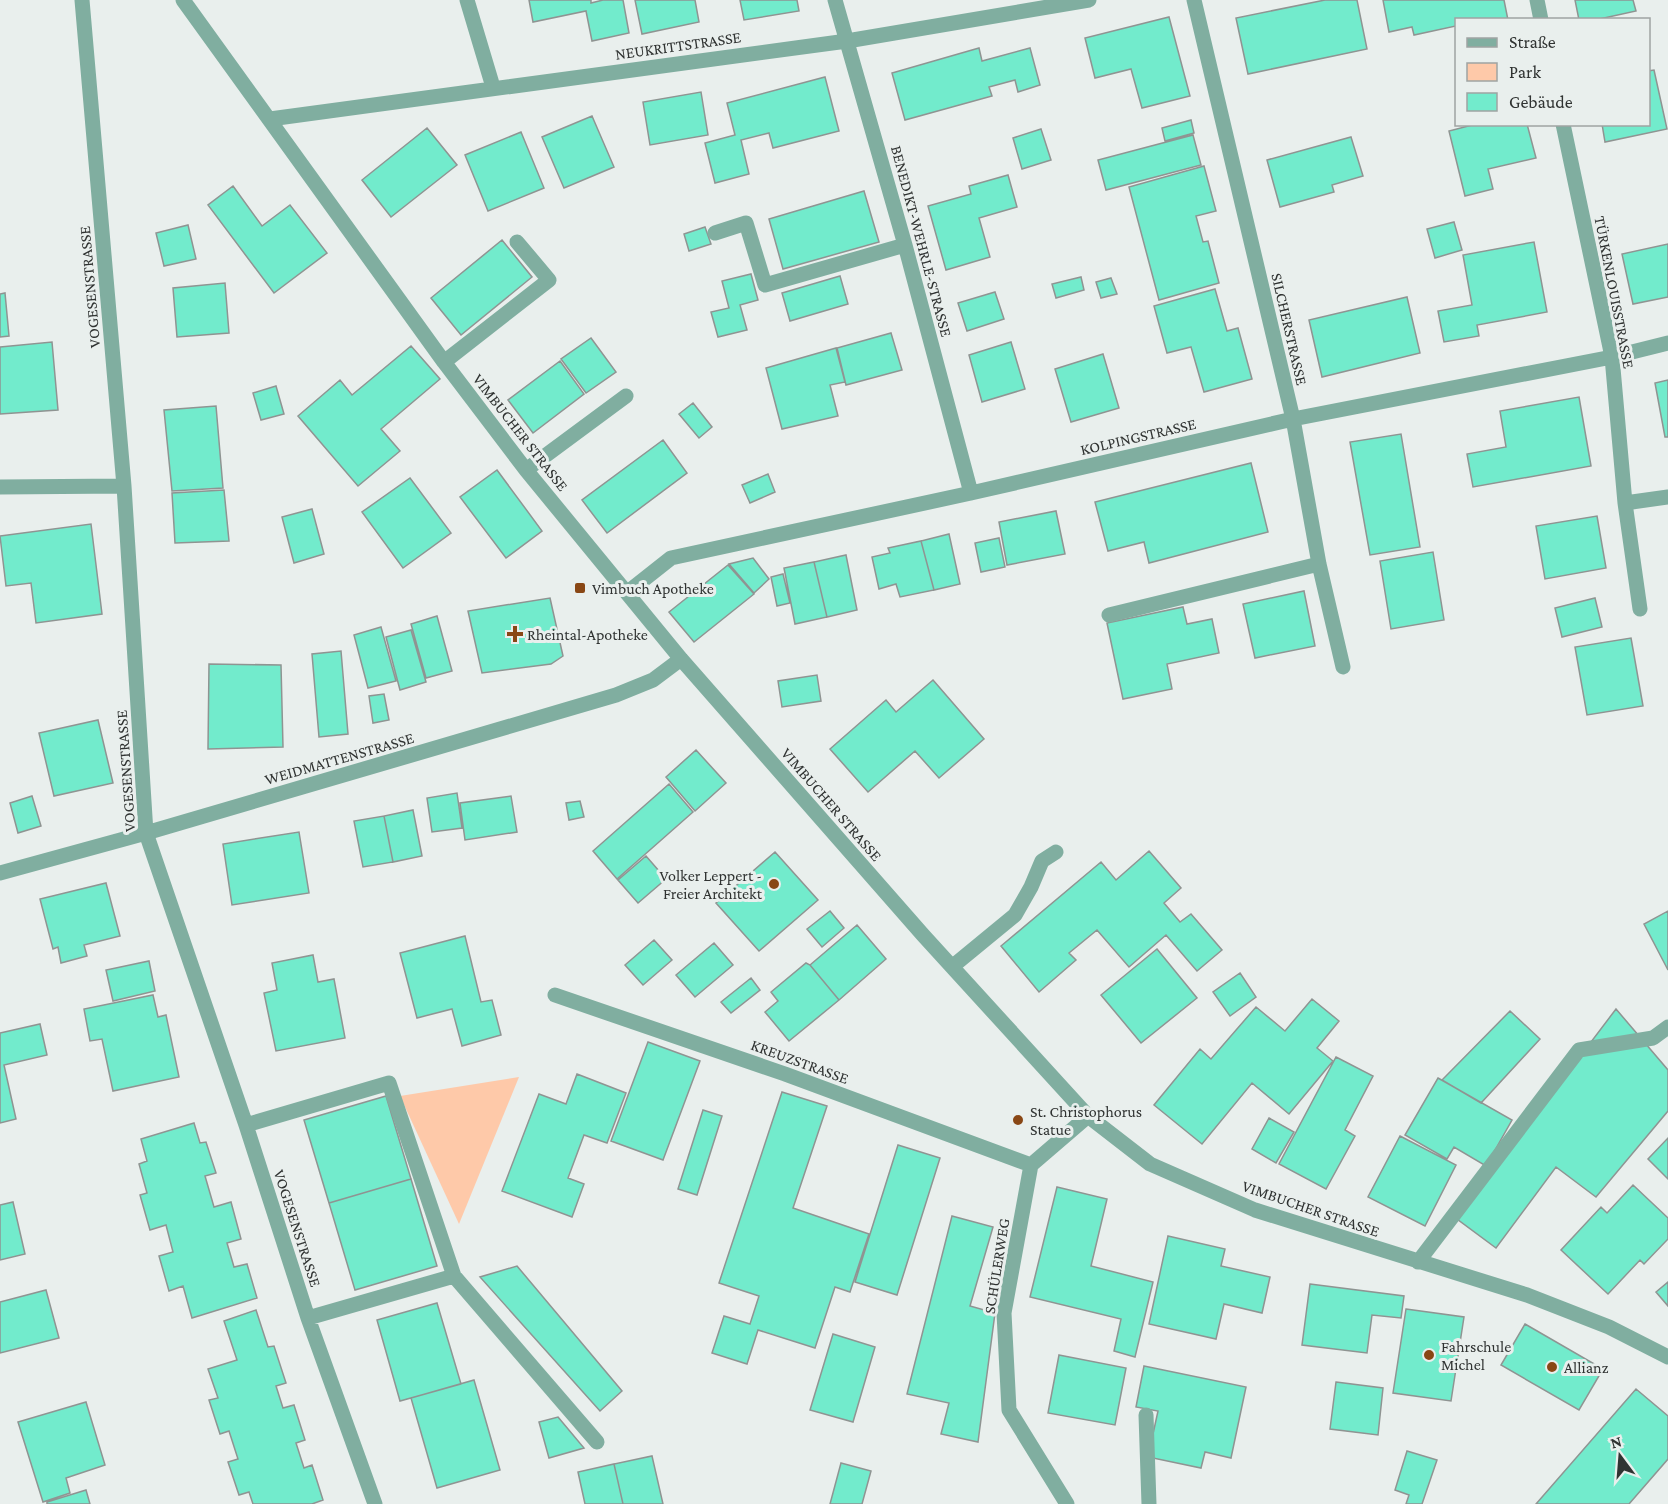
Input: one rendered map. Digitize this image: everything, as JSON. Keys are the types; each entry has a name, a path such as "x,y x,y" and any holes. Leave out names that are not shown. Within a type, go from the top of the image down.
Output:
{"street":[{"name":"VOGESENSTRASSE","path":"82,0 124,486 146,833 246,1125 308,1318 375,1504"},
{"name":"VIMBUCHER STRASSE","path":"183,0 444,362 526,470 681,659 1088,1116 1150,1164 1255,1210 1527,1295 1609,1327 1666,1354"},
{"path":"467,0 493,87"},
{"name":"BENEDIKT-WEHRLE-STRASSE","path":"835,0 905,245 971,493"},
{"name":"NEUKRITTSTRASSE","path":"270,119 493,87 847,41 1089,0"},
{"name":"SILCHERSTRASSE","path":"1194,0 1293,419 1319,564 1343,667"},
{"path":"1537,0 1541,18"},
{"name":"TÜRKENLOUISSTRASSE","path":"1563,126 1612,357 1625,503 1640,609"},
{"path":"715,233 746,223 765,285 905,245"},
{"path":"444,362 549,280 517,242"},
{"name":"KOLPINGSTRASSE","path":"628,592 671,558 971,493 1293,419 1612,357 1668,343"},
{"path":"526,470 626,396"},
{"path":"0,487 124,486"},
{"path":"1625,503 1668,497"},
{"path":"1109,615 1319,564"},
{"name":"WEIDMATTENSTRASSE","path":"0,873 146,833 616,695 653,680 681,659"},
{"path":"953,966 1016,915 1042,861 1056,852"},
{"name":"KREUZSTRASSE","path":"555,995 785,1074 1031,1165"},
{"path":"1418,1262 1579,1050 1653,1038 1668,1027"},
{"path":"246,1125 389,1083 454,1276 597,1442"},
{"path":"1031,1165 1088,1116"},
{"name":"SCHÜLERWEG","path":"1031,1165 1004,1313 1009,1410 1067,1504"},
{"path":"308,1318 454,1276"},
{"path":"1146,1415 1149,1504"}],"green space":[{"path":"519,1077 459,1224 400,1096"}],"building":[{"path":"529,0 591,0 591,3 603,0 623,0 629,33 592,41 586,11 533,22"},
{"path":"635,0 695,0 699,22 642,34"},
{"path":"740,0 797,0 799,11 744,20"},
{"path":"1325,0 1357,0 1367,49 1248,74 1236,18"},
{"path":"1383,0 1504,0 1508,18 1455,18 1455,26 1414,35 1412,27 1389,32"},
{"path":"1575,0 1633,0 1636,11 1604,18 1579,18"},
{"path":"1169,17 1190,96 1142,108 1131,69 1095,78 1085,38"},
{"path":"979,48 982,61 1030,48 1040,85 1018,92 1015,80 989,87 992,96 905,120 892,73"},
{"path":"1654,70 1667,129 1605,142 1602,126 1650,126 1650,71"},
{"path":"825,77 839,131 773,148 769,133 741,140 749,174 715,183 705,143 735,135 727,103"},
{"path":"701,92 708,135 650,145 643,102"},
{"path":"592,116 614,167 564,188 542,137"},
{"path":"1191,120 1194,133 1165,141 1162,128"},
{"path":"1468,126 1528,126 1536,158 1488,169 1493,189 1465,196 1449,131"},
{"path":"427,128 457,165 391,217 362,180"},
{"path":"1041,129 1051,160 1022,169 1013,138"},
{"path":"521,132 544,188 488,211 465,155"},
{"path":"1193,135 1201,165 1106,190 1098,160"},
{"path":"1351,137 1363,176 1332,185 1334,192 1280,207 1267,160"},
{"path":"1204,166 1216,211 1196,216 1203,242 1208,241 1219,283 1159,300 1129,187"},
{"path":"1008,175 1017,207 979,218 990,257 946,270 928,206 971,194 969,186"},
{"path":"233,186 262,226 290,205 327,253 274,293 208,205"},
{"path":"864,191 879,242 783,269 769,219"},
{"path":"1454,222 1462,250 1435,258 1427,229"},
{"path":"188,225 196,259 164,266 156,233"},
{"path":"705,227 711,244 689,251 684,234"},
{"path":"502,240 532,277 461,335 431,298"},
{"path":"1534,242 1547,312 1477,325 1479,336 1444,342 1438,311 1472,305 1463,255"},
{"path":"1668,244 1668,297 1633,304 1622,254"},
{"path":"751,274 758,300 740,305 747,330 718,337 711,312 729,308 722,281"},
{"path":"840,276 848,304 790,321 782,293"},
{"path":"1081,277 1084,290 1056,298 1052,284"},
{"path":"1111,278 1117,294 1101,298 1096,282"},
{"path":"225,283 229,333 177,337 173,288"},
{"path":"1215,289 1227,331 1238,328 1252,379 1204,392 1191,347 1167,353 1154,306"},
{"path":"995,292 1004,319 967,331 958,303"},
{"path":"5,293 9,336 0,337 0,294"},
{"path":"1407,297 1420,353 1322,377 1309,320"},
{"path":"891,333 902,370 846,385 837,348"},
{"path":"591,338 616,372 586,393 561,359"},
{"path":"52,342 58,410 0,414 0,347"},
{"path":"1011,342 1025,389 982,402 969,355"},
{"path":"411,346 440,379 381,429 400,451 358,486 298,416 340,380 352,395"},
{"path":"836,348 845,382 830,385 838,416 782,429 766,368"},
{"path":"1103,354 1119,408 1071,422 1055,369"},
{"path":"560,361 584,394 533,433 508,400"},
{"path":"1668,380 1668,437 1665,437 1655,383"},
{"path":"276,386 284,414 261,420 253,393"},
{"path":"1579,397 1591,466 1473,487 1467,454 1506,447 1500,411"},
{"path":"693,403 712,427 699,438 679,414"},
{"path":"216,406 223,488 172,491 164,410"},
{"path":"1401,434 1420,547 1370,555 1350,442"},
{"path":"663,440 687,473 607,533 582,500"},
{"path":"1251,463 1268,532 1149,563 1144,542 1108,551 1095,502"},
{"path":"497,470 542,531 506,558 460,497"},
{"path":"768,474 775,492 750,503 742,485"},
{"path":"410,478 451,533 403,568 362,512"},
{"path":"224,490 229,541 175,543 172,493"},
{"path":"312,509 324,554 294,563 282,517"},
{"path":"1056,511 1065,554 1007,565 999,522"},
{"path":"1597,516 1606,568 1545,579 1536,526"},
{"path":"91,524 102,614 36,623 31,583 6,586 0,536"},
{"path":"949,534 960,584 934,590 921,541"},
{"path":"999,538 1005,567 981,572 975,543"},
{"path":"921,541 934,590 900,597 896,584 879,589 872,557 890,553 888,548"},
{"path":"1433,552 1444,620 1391,629 1380,561"},
{"path":"846,555 857,610 827,617 814,562"},
{"path":"753,558 769,579 754,593 729,564"},
{"path":"814,562 827,617 795,624 784,568"},
{"path":"728,565 754,594 694,642 669,612"},
{"path":"783,574 790,603 777,606 771,577"},
{"path":"1304,591 1315,646 1255,658 1243,604"},
{"name":"Rheintal-Apotheke","path":"550,598 563,656 551,664 482,673 468,611"},
{"path":"1595,598 1602,627 1562,637 1555,608"},
{"path":"1183,607 1187,624 1212,619 1219,653 1167,664 1172,689 1123,699 1107,623"},
{"path":"437,616 452,671 426,678 411,624"},
{"path":"381,627 396,681 368,688 354,635"},
{"path":"411,630 426,682 400,690 386,637"},
{"path":"1631,638 1643,706 1587,715 1575,647"},
{"path":"341,651 348,734 319,737 312,654"},
{"path":"209,664 281,665 283,747 208,749"},
{"path":"817,675 821,701 782,707 778,681"},
{"path":"933,680 984,739 939,778 915,751 868,792 830,749 886,700 896,712"},
{"path":"384,694 389,720 373,723 369,696"},
{"path":"98,720 113,783 54,796 39,733"},
{"path":"696,750 726,783 695,811 666,777"},
{"path":"669,784 693,812 617,879 593,851"},
{"path":"457,793 462,828 432,832 427,798"},
{"path":"32,796 41,826 18,833 10,803"},
{"path":"511,796 517,832 465,840 460,803"},
{"path":"580,801 584,817 569,820 566,803"},
{"path":"413,810 422,856 393,862 384,816"},
{"path":"384,816 393,862 363,867 354,821"},
{"path":"299,832 309,893 232,905 223,844"},
{"path":"1149,851 1181,888 1164,903 1180,922 1191,914 1222,950 1197,971 1166,935 1129,967 1097,930 1069,953 1076,960 1039,992 1001,946 1101,862 1116,880"},
{"path":"775,852 818,900 759,951 716,903"},
{"path":"646,856 666,879 638,903 618,880"},
{"path":"106,883 120,936 84,945 87,956 61,963 58,947 53,949 40,899"},
{"path":"830,911 844,928 822,947 807,929"},
{"path":"1668,911 1668,970 1644,924"},
{"path":"857,925 886,959 839,1000 810,965"},
{"path":"465,936 481,1002 492,1000 501,1035 462,1046 452,1009 417,1018 400,953"},
{"path":"654,940 672,960 643,985 625,965"},
{"path":"714,943 733,965 695,997 676,975"},
{"path":"1157,949 1197,998 1141,1043 1101,995"},
{"path":"313,955 318,982 334,979 345,1038 276,1051 264,993 277,990 272,963"},
{"path":"149,961 155,991 113,1001 106,970"},
{"path":"806,963 839,1000 789,1041 765,1012 778,1001 771,992"},
{"path":"1240,973 1256,997 1230,1016 1213,992"},
{"path":"751,978 760,990 731,1013 721,1002"},
{"path":"153,995 158,1017 166,1015 179,1077 113,1091 102,1039 90,1041 84,1009"},
{"path":"1312,999 1339,1021 1317,1048 1333,1061 1289,1114 1252,1083 1202,1144 1154,1105 1200,1049 1211,1059 1256,1007 1285,1031"},
{"path":"1616,1009 1668,1070 1668,1111 1596,1197 1556,1167 1496,1248 1457,1219"},
{"path":"1510,1011 1540,1039 1481,1103 1442,1080"},
{"path":"40,1024 47,1055 4,1065 16,1119 0,1123 0,1033"},
{"path":"648,1042 700,1061 663,1160 611,1141"},
{"path":"1336,1057 1373,1076 1345,1130 1355,1136 1326,1189 1279,1164"},
{"path":"577,1074 626,1093 607,1143 584,1135 568,1178 584,1184 572,1217 502,1191 539,1094 566,1104"},
{"path":"1438,1078 1512,1120 1486,1166 1454,1147 1447,1159 1405,1135"},
{"path":"782,1092 827,1106 793,1208 869,1234 850,1292 835,1287 815,1348 758,1330 747,1364 712,1353 724,1316 750,1324 759,1296 719,1283"},
{"path":"386,1096 411,1179 329,1203 304,1120"},
{"path":"703,1110 722,1116 697,1195 678,1189"},
{"path":"1269,1118 1294,1132 1276,1163 1252,1149"},
{"path":"194,1123 200,1143 206,1142 216,1173 205,1176 214,1207 231,1202 241,1239 227,1243 234,1267 247,1264 257,1298 192,1318 183,1286 169,1291 159,1256 173,1252 166,1225 150,1230 140,1195 147,1193 139,1164 147,1161 141,1139"},
{"path":"1400,1136 1456,1165 1425,1226 1368,1197"},
{"path":"1668,1138 1668,1179 1648,1159"},
{"path":"898,1145 940,1158 897,1295 855,1282"},
{"path":"411,1179 437,1266 355,1290 329,1203"},
{"path":"1633,1185 1668,1218 1668,1239 1644,1264 1640,1260 1608,1294 1561,1250 1601,1207 1607,1213"},
{"path":"1057,1187 1107,1199 1091,1266 1153,1282 1135,1357 1114,1351 1121,1319 1030,1297"},
{"path":"13,1202 25,1254 0,1260 0,1205"},
{"path":"952,1216 993,1227 970,1306 995,1313 978,1442 941,1434 949,1403 907,1394"},
{"path":"1168,1236 1225,1249 1221,1266 1270,1277 1262,1313 1224,1304 1216,1339 1149,1324"},
{"path":"517,1266 622,1391 600,1411 480,1277"},
{"path":"1668,1282 1668,1306 1656,1292"},
{"path":"1310,1284 1404,1296 1401,1318 1372,1315 1367,1353 1302,1345"},
{"path":"46,1290 59,1338 0,1353 0,1302"},
{"path":"437,1303 461,1384 400,1401 377,1320"},
{"name":"Fahrschule Michel","path":"1406,1309 1464,1317 1451,1401 1393,1393"},
{"path":"256,1310 268,1347 274,1346 286,1383 276,1386 283,1408 294,1405 305,1440 296,1443 304,1468 312,1465 323,1500 312,1504 253,1504 249,1492 239,1495 228,1462 238,1459 229,1431 220,1434 209,1400 218,1398 208,1369 237,1360 224,1321"},
{"name":"Allianz","path":"1525,1324 1603,1369 1579,1410 1501,1365"},
{"path":"833,1334 875,1347 853,1422 810,1410"},
{"path":"1059,1355 1126,1368 1115,1425 1048,1413"},
{"path":"1144,1366 1246,1387 1231,1458 1205,1452 1201,1468 1148,1457 1158,1411 1136,1407"},
{"path":"474,1380 500,1470 437,1488 411,1398"},
{"path":"1336,1382 1383,1388 1378,1435 1330,1429"},
{"path":"1636,1389 1668,1416 1668,1459 1629,1504 1536,1504"},
{"path":"86,1402 105,1465 66,1478 70,1493 43,1502 18,1422"},
{"path":"558,1417 584,1448 549,1458 539,1422"},
{"path":"1407,1451 1437,1460 1422,1504 1406,1504 1409,1495 1395,1490"},
{"path":"652,1456 663,1504 623,1504 614,1464"},
{"path":"841,1463 871,1471 862,1504 830,1504"},
{"path":"614,1464 623,1504 585,1504 578,1472"},
{"path":"86,1490 90,1504 47,1504 47,1502"}],"place":[{"name":"Vimbuch Apotheke","path":"580,588"},
{"name":"Rheintal-Apotheke","path":"515,634"},
{"name":"Volker Leppert - Freier Architekt","path":"774,884"},
{"name":"St. Christophorus Statue","path":"1018,1120"},
{"name":"Fahrschule Michel","path":"1429,1355"},
{"name":"Allianz","path":"1552,1367"}]}
